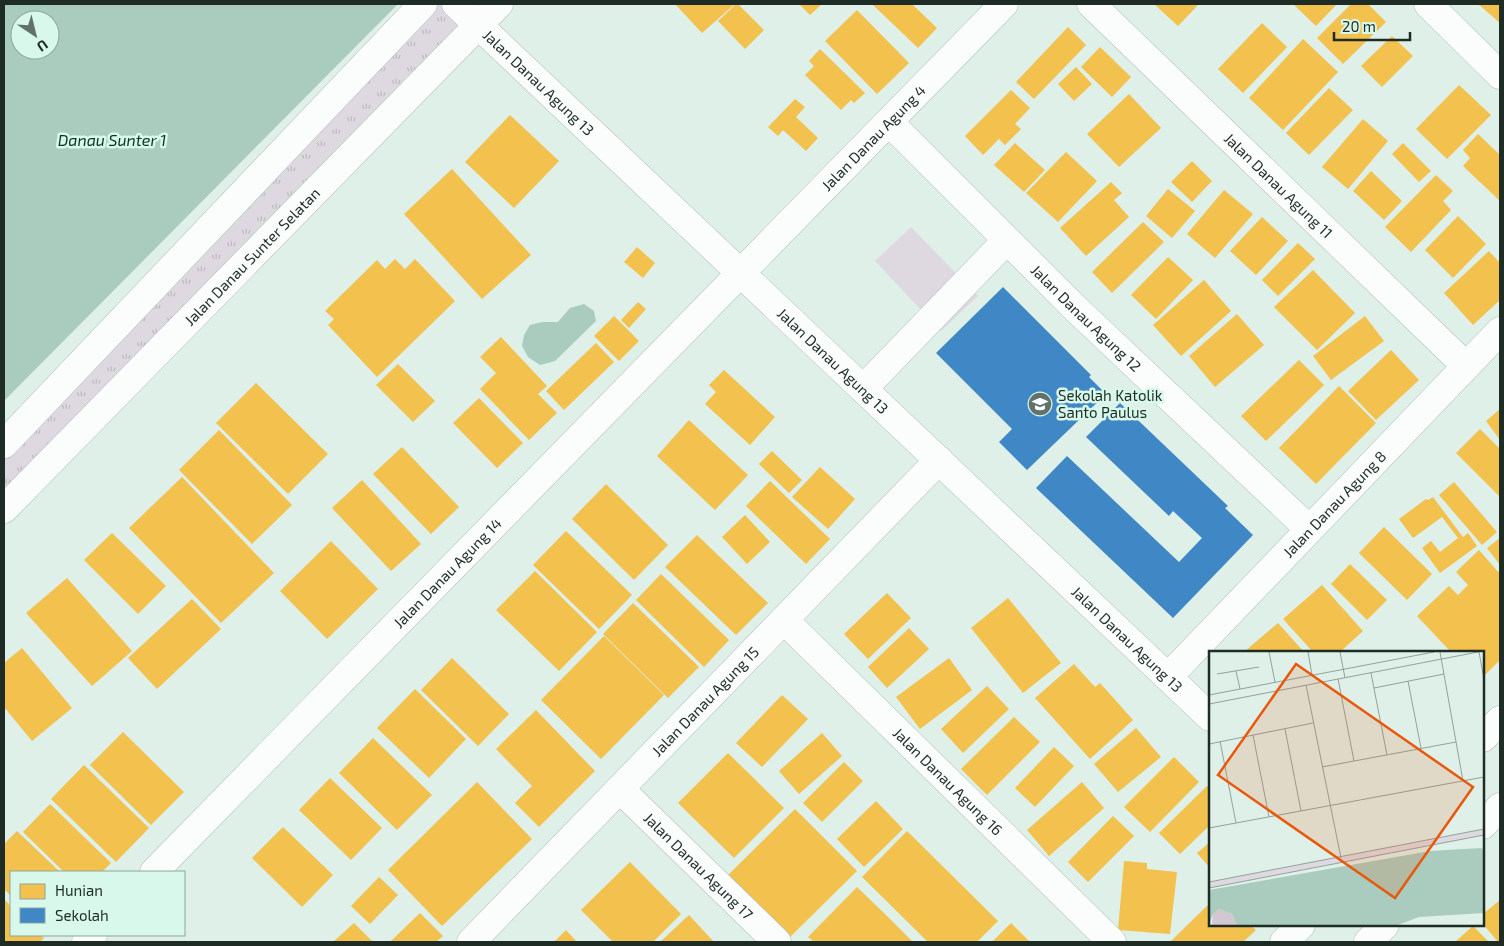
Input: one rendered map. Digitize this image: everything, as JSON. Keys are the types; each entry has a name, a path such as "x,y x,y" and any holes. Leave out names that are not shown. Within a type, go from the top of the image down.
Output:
{"street":[{"path":"4,444 423,4"},
{"name":"Jalan Danau Agung 13","path":"456,4 1209,716"},
{"name":"Jalan Danau Sunter Selatan","path":"4,509 499,4"},
{"name":"Jalan Danau Agung 4","path":"741,273 1004,4"},
{"name":"Jalan Danau Agung 11","path":"1092,4 1466,366"},
{"path":"1428,4 1500,74"},
{"name":"Jalan Danau Agung 12","path":"888,122 1076,309 1309,529"},
{"path":"863,388 1007,240"},
{"name":"Jalan Danau Agung 14","path":"155,871 741,273"},
{"name":"Jalan Danau Agung 8","path":"1168,677 1500,331"},
{"name":"Jalan Danau Agung 15","path":"471,942 939,460"},
{"name":"Jalan Danau Agung 16","path":"784,620 1112,942"},
{"path":"1484,737 1500,720"},
{"name":"Jalan Danau Agung 17","path":"620,789 777,942"},
{"path":"1484,824 1500,807"},
{"path":"1284,942 1300,926"},
{"path":"1368,942 1385,926"}],"green space":[{"path":"423,4 499,4 4,509 4,444"},
{"path":"911,227 978,296 941,331 875,261"}],"water":[{"name":"Danau Sunter 1","path":"4,4 398,4 4,401"},
{"path":"584,304 594,311 596,321 555,361 540,365 528,357 522,346 524,335 530,325 542,322 558,322 570,308"}],"building: Hunian":[{"path":"675,4 735,4 702,33"},
{"path":"736,4 764,30 745,49 718,21"},
{"path":"799,4 822,4 810,15"},
{"path":"872,4 912,4 937,28 918,48"},
{"path":"1154,4 1199,4 1178,26"},
{"path":"1293,4 1337,4 1316,26"},
{"path":"1351,4 1368,4 1386,22 1343,64 1317,38"},
{"path":"1478,4 1500,4 1500,23"},
{"path":"857,10 909,63 877,94 825,41"},
{"path":"1262,23 1287,47 1243,93 1218,69"},
{"path":"1068,27 1086,45 1034,99 1016,82"},
{"path":"1392,36 1413,56 1382,87 1361,66"},
{"path":"1303,39 1338,72 1283,130 1249,98"},
{"path":"1100,47 1131,77 1112,97 1081,67"},
{"path":"820,49 865,93 854,103 851,100 841,110 805,75 814,66 809,61"},
{"path":"1076,67 1092,84 1074,101 1058,84"},
{"path":"1459,85 1491,115 1447,159 1416,129"},
{"path":"1329,88 1353,110 1309,155 1286,133"},
{"path":"1011,90 1030,108 1015,124 1021,129 1005,145 999,139 983,155 965,136"},
{"path":"1129,94 1161,128 1119,167 1087,134"},
{"path":"795,99 805,107 796,117 818,138 806,151 783,130 778,136 768,127"},
{"path":"510,115 559,161 514,208 465,162"},
{"path":"1363,119 1388,141 1348,189 1322,167"},
{"path":"1478,134 1500,155 1500,201 1463,166 1470,158 1463,150"},
{"path":"1015,143 1045,170 1024,192 994,165"},
{"path":"1403,143 1431,171 1419,182 1392,154"},
{"path":"1066,152 1097,181 1058,222 1026,193"},
{"path":"1192,161 1212,181 1192,202 1171,182"},
{"path":"452,169 531,255 482,299 404,214"},
{"path":"1371,171 1402,201 1384,220 1353,191"},
{"path":"1436,175 1453,191 1443,201 1451,210 1411,252 1385,227"},
{"path":"1111,182 1122,193 1114,200 1129,217 1086,256 1060,228"},
{"path":"1168,189 1195,211 1172,238 1146,216"},
{"path":"1224,190 1253,214 1215,258 1187,234"},
{"path":"1458,216 1486,244 1453,278 1425,250"},
{"path":"1262,217 1288,241 1256,275 1230,251"},
{"path":"1143,222 1164,242 1112,293 1092,272"},
{"path":"1298,243 1315,259 1278,296 1262,280"},
{"path":"637,247 655,263 643,278 624,262"},
{"path":"1489,251 1500,263 1500,300 1473,325 1444,293"},
{"path":"1168,257 1193,280 1156,319 1131,295"},
{"path":"395,259 405,269 415,259 455,301 377,377 328,325 334,319 325,311 377,260 385,269"},
{"path":"1313,270 1355,313 1317,350 1274,307"},
{"path":"1204,280 1231,311 1181,356 1153,325"},
{"path":"638,302 646,309 629,328 621,320"},
{"path":"1237,314 1264,345 1215,387 1189,356"},
{"path":"614,316 639,341 619,361 594,336"},
{"path":"1365,316 1384,341 1331,380 1313,356"},
{"path":"501,337 547,386 538,394 557,413 529,440 480,389 496,373 480,357"},
{"path":"596,343 614,362 564,410 546,391"},
{"path":"1391,350 1419,380 1376,420 1348,391"},
{"path":"1299,360 1324,385 1266,441 1241,416"},
{"path":"398,364 435,401 413,422 376,385"},
{"path":"724,370 775,417 750,445 705,404 716,392 709,385"},
{"path":"256,383 328,454 288,494 216,423"},
{"path":"1339,386 1376,423 1316,484 1279,448"},
{"path":"479,398 523,443 497,468 453,423"},
{"path":"1500,409 1500,440 1486,421"},
{"path":"689,420 748,475 715,510 657,456"},
{"path":"1480,429 1500,449 1500,497 1456,453"},
{"path":"219,430 292,505 252,544 179,470"},
{"path":"402,447 459,507 431,534 373,474"},
{"path":"772,451 802,480 789,493 759,464"},
{"path":"820,467 855,499 828,529 792,497"},
{"path":"182,477 274,573 221,623 129,528"},
{"path":"362,480 421,544 391,571 332,508"},
{"path":"770,481 830,539 806,564 746,506"},
{"path":"1454,482 1497,532 1482,545 1439,495"},
{"path":"606,484 668,545 634,580 572,519"},
{"path":"1433,497 1463,537 1468,533 1477,546 1440,573 1422,548 1431,541 1440,552 1458,538 1442,517 1413,538 1399,519 1426,499 1428,500"},
{"path":"745,515 770,542 747,564 722,537"},
{"path":"1384,527 1432,574 1407,600 1359,553"},
{"path":"566,531 632,595 599,629 533,565"},
{"path":"112,533 166,586 138,614 84,560"},
{"path":"697,535 768,603 736,635 665,567"},
{"path":"1500,538 1500,565 1487,548"},
{"path":"331,541 378,589 327,639 280,591"},
{"path":"1479,550 1500,574 1500,660 1484,676 1484,651 1450,651 1417,616 1449,586 1458,595 1468,585 1456,572"},
{"path":"1350,564 1387,600 1367,620 1331,584"},
{"path":"535,571 597,632 559,671 496,610"},
{"path":"661,574 729,640 704,667 636,600"},
{"path":"67,578 132,651 92,686 26,613"},
{"path":"1322,585 1363,631 1341,651 1312,651 1283,619"},
{"path":"887,593 911,618 868,659 844,634"},
{"path":"1008,598 1061,663 1023,693 971,628"},
{"path":"192,599 221,629 157,689 128,658"},
{"path":"633,603 699,667 668,698 603,634"},
{"path":"1278,623 1303,651 1245,651"},
{"path":"909,628 929,649 887,688 868,667"},
{"path":"604,636 664,695 601,759 541,700"},
{"path":"22,648 72,708 32,741 4,707 4,663"},
{"path":"452,658 509,714 478,746 421,690"},
{"path":"949,658 972,690 920,729 896,697"},
{"path":"1074,664 1095,687 1100,683 1133,720 1090,759 1035,698"},
{"path":"987,686 1009,709 963,753 941,729"},
{"path":"415,689 466,739 429,778 377,728"},
{"path":"782,695 808,719 762,767 736,743"},
{"path":"536,710 595,771 539,827 515,803 532,786 496,749"},
{"path":"1014,717 1040,742 987,795 961,769"},
{"path":"1136,728 1161,757 1118,792 1094,764"},
{"path":"123,732 184,792 151,825 90,765"},
{"path":"822,733 842,756 799,794 779,771"},
{"path":"373,738 432,795 397,830 339,773"},
{"path":"1054,747 1074,766 1035,807 1015,788"},
{"path":"728,753 784,808 734,858 678,803"},
{"path":"1174,757 1199,782 1150,832 1124,807"},
{"path":"844,762 863,781 822,822 803,803"},
{"path":"84,765 149,828 116,862 51,799"},
{"path":"330,778 382,828 351,860 299,810"},
{"path":"477,782 532,839 442,926 388,870"},
{"path":"1082,782 1104,808 1049,856 1027,830"},
{"path":"1207,786 1209,788 1209,826 1180,854 1159,833"},
{"path":"876,801 903,829 864,867 837,839"},
{"path":"50,804 111,863 103,871 63,871 23,832"},
{"path":"795,809 857,871 787,940 725,878"},
{"path":"1113,816 1134,836 1088,882 1068,862"},
{"path":"283,827 333,875 302,907 252,858"},
{"path":"17,831 59,871 10,871 10,895 4,889 4,844"},
{"path":"907,831 998,921 977,942 928,942 862,877"},
{"path":"1209,843 1209,867 1197,853"},
{"path":"1124,861 1147,863 1147,869 1177,872 1170,934 1118,930"},
{"path":"630,862 681,914 653,942 613,942 581,910"},
{"path":"379,877 398,895 370,924 351,906"},
{"path":"857,887 913,942 814,942 808,937"},
{"path":"4,899 10,905 10,936 41,936 44,938 40,942 4,942"},
{"path":"1500,900 1500,942 1484,925 1484,913"},
{"path":"1209,904 1209,926 1251,926 1256,930 1243,942 1170,942"},
{"path":"420,913 443,936 436,942 390,942"},
{"path":"689,915 714,942 660,942"},
{"path":"354,923 373,942 333,942"},
{"path":"1011,923 1030,942 992,942"},
{"path":"1473,926 1489,942 1455,942"},
{"path":"566,930 577,942 554,942"}],"building: Sekolah":[{"path":"1003,287 1091,375 1089,377 1106,394 1027,470 999,442 1012,429 936,353"},
{"path":"1120,403 1228,506 1225,508 1253,535 1173,618 1036,488 1067,456 1179,562 1202,538 1173,511 1169,516 1086,437"}],"place":[{"name":"Sekolah Katolik Santo Paulus","path":"1040,404"}]}
